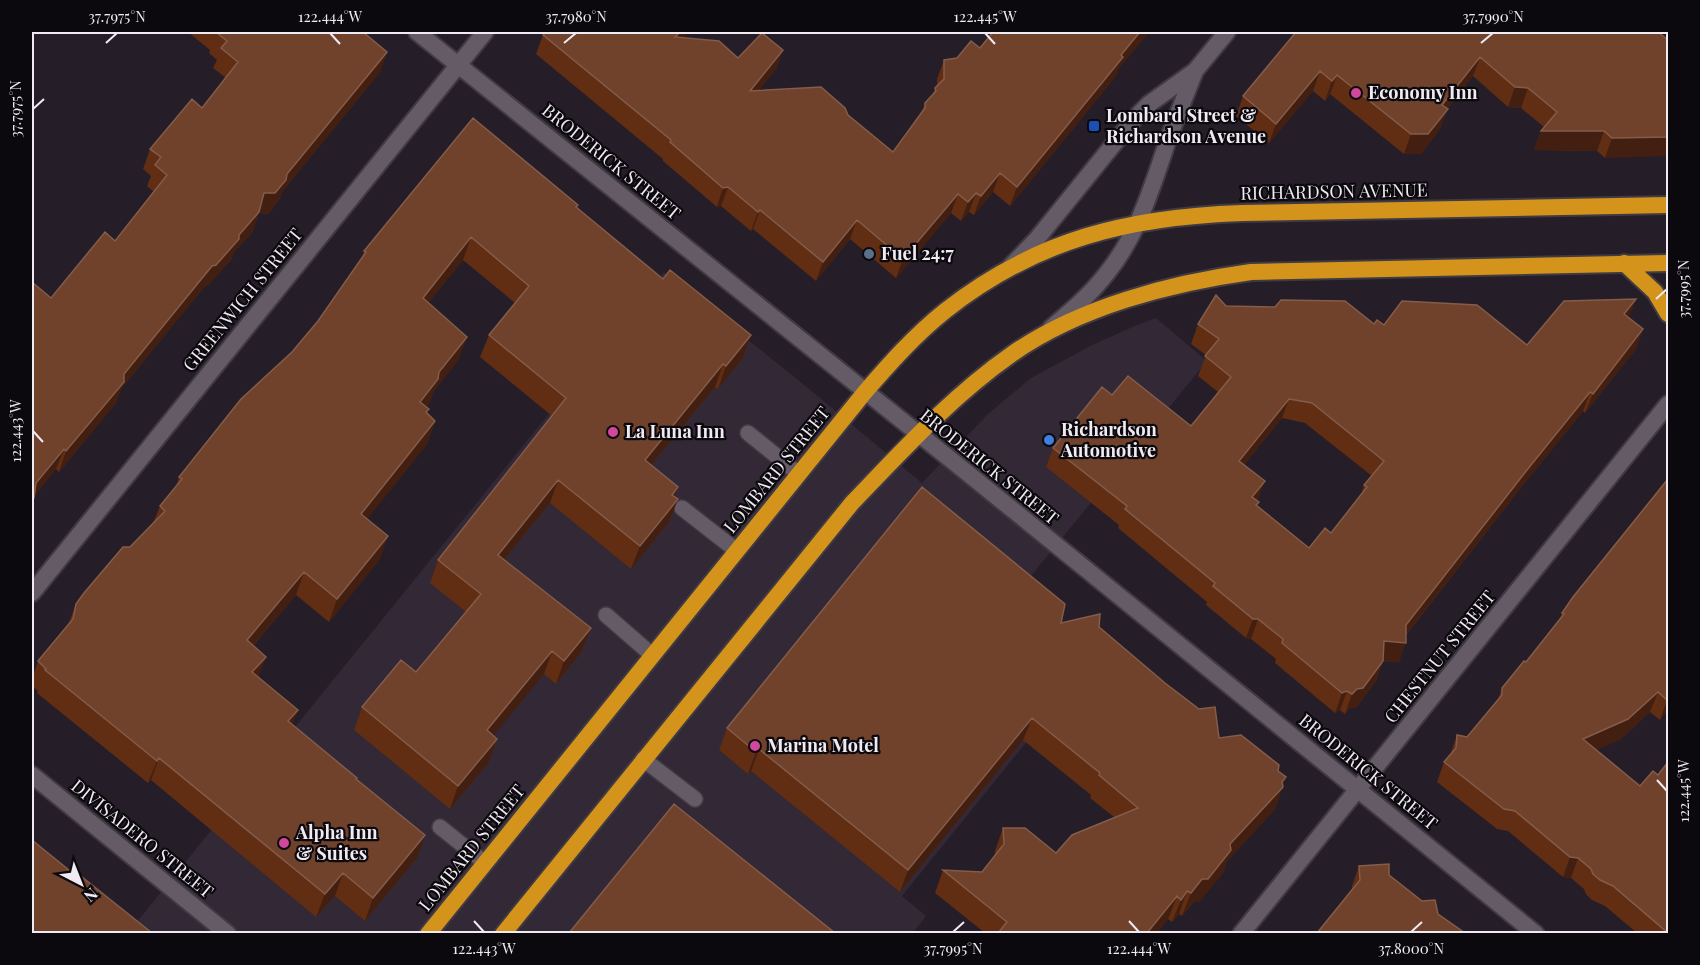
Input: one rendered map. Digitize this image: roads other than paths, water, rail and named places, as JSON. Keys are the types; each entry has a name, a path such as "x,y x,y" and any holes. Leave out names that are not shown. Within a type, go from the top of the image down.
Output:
{"highway":[{"name":"RICHARDSON AVENUE","path":"1009,268 1071,240 1102,230 1174,216 1668,205"},
{"path":"1624,263 1655,292 1668,314"},
{"path":"1041,336 1075,319 1156,292 1251,272 1668,263"},
{"name":"LOMBARD STREET","path":"428,933 865,392 901,352 937,318 1009,268"},
{"name":"LOMBARD STREET","path":"503,933 852,503 918,435 981,378 1012,354 1041,336"}],"street":[{"name":"BRODERICK STREET","path":"417,32 1536,933"},
{"name":"GREENWICH STREET","path":"32,593 485,32"},
{"name":"LOMBARD STREET","path":"1009,268 1043,232 1134,119 1149,104 1195,71 1227,32"},
{"name":"LOMBARD STREET","path":"1041,336 1089,293 1107,273 1138,222 1151,195 1168,140 1195,71"},
{"name":"CHESTNUT STREET","path":"1242,933 1668,404"},
{"name":"DIVISADERO STREET","path":"32,775 228,933"}],"lane":[{"path":"748,433 799,474"},
{"path":"682,508 736,551"},
{"path":"606,615 652,655"},
{"path":"643,759 695,799"},
{"path":"440,827 485,863"}],"place":[{"name":"Economy Inn","path":"1356,93"},
{"name":"Lombard Street & Richardson Avenue","path":"1094,126"},
{"name":"Fuel 24:7","path":"869,254"},
{"name":"La Luna Inn","path":"613,432"},
{"name":"Richardson Automotive","path":"1049,440"},
{"name":"Marina Motel","path":"755,746"},
{"name":"Alpha Inn & Suites","path":"284,843"}]}
